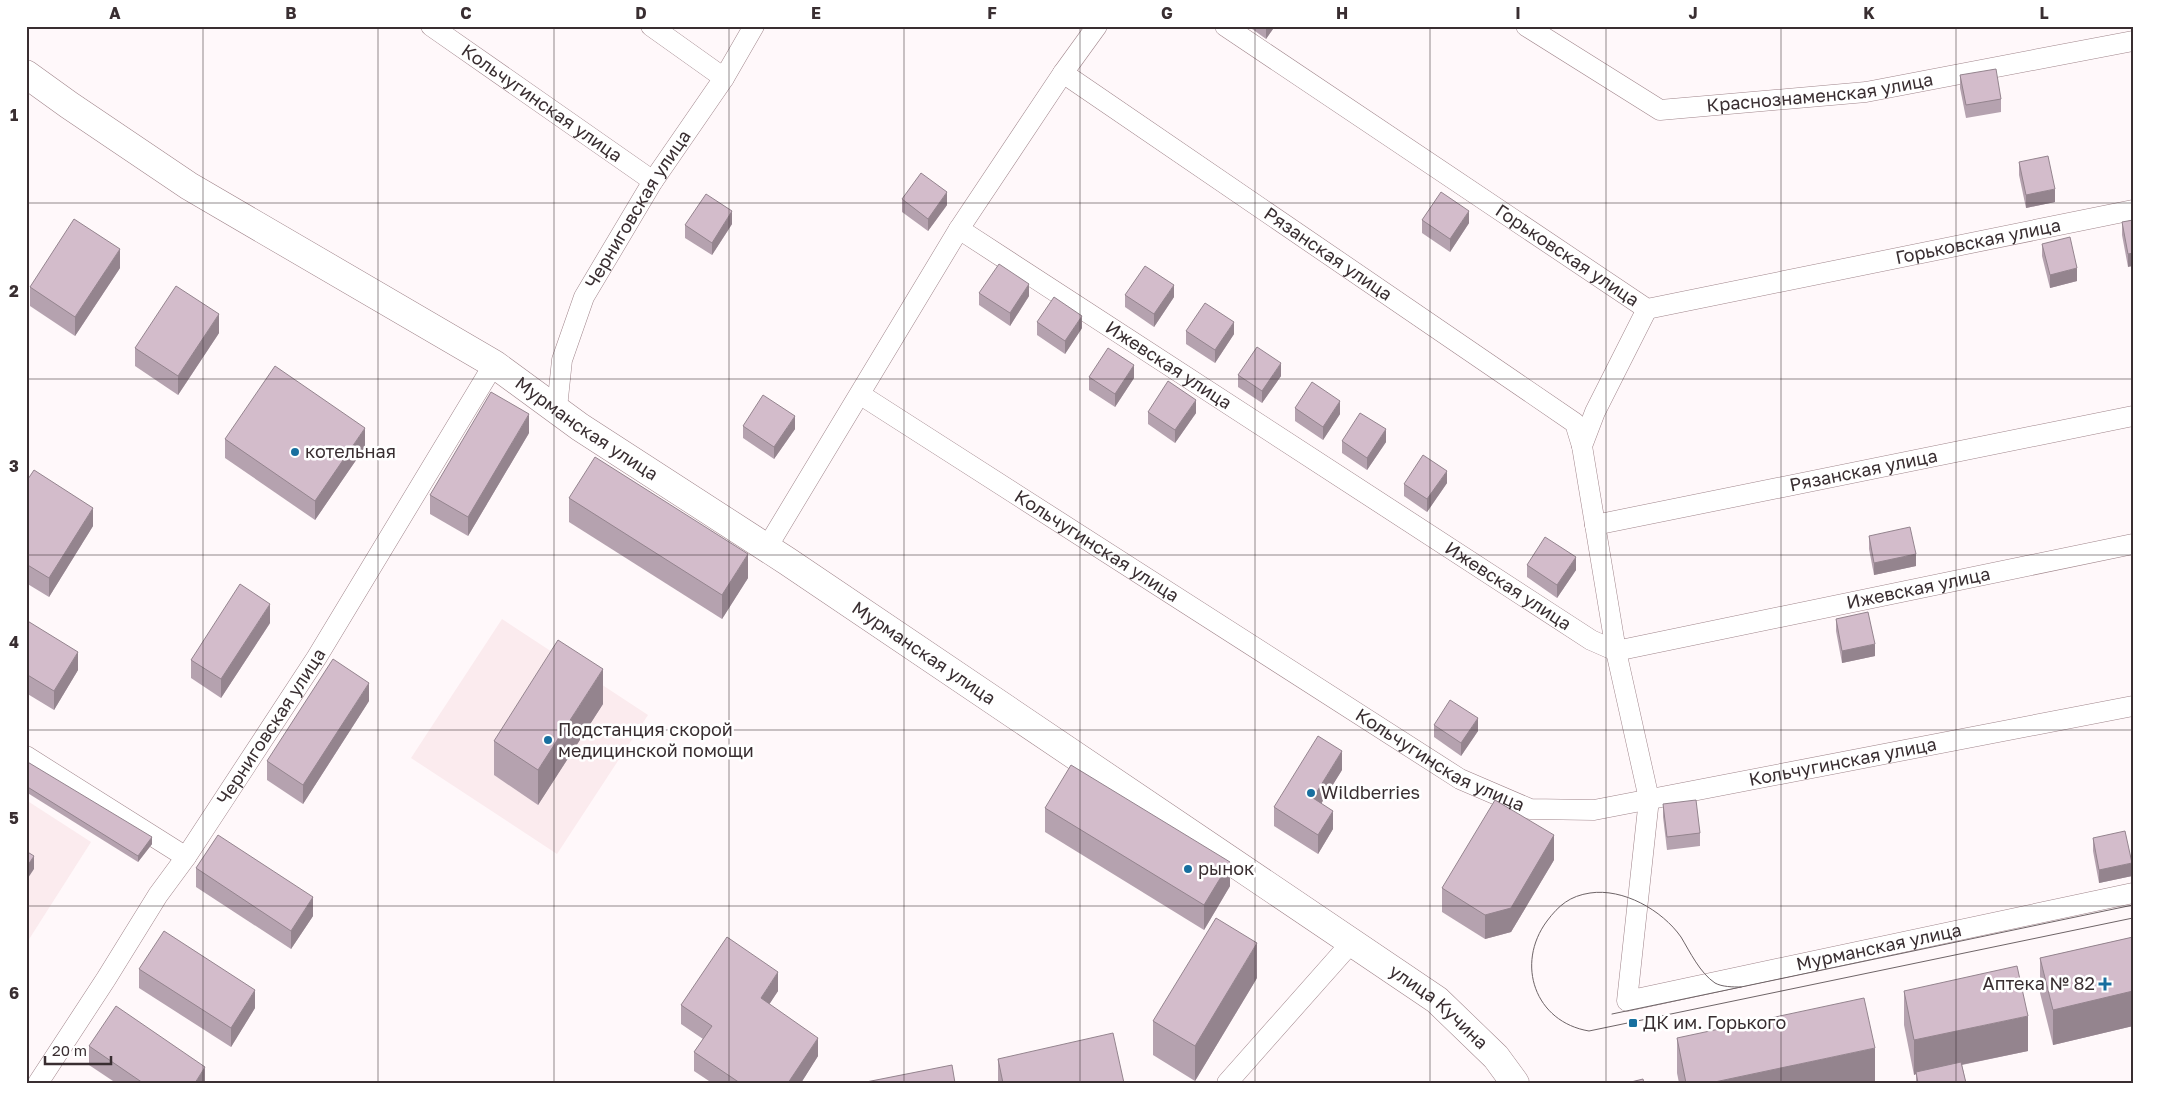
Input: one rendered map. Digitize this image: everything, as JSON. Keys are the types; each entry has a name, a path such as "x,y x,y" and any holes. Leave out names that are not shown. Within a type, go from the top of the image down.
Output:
{"main road":[{"name":"Мурманская улица","path":"26,74 189,186 494,364 557,408 580,427 766,549 1351,943"},
{"name":"улица Кучина","path":"1351,943 1437,1000 1496,1057 1515,1083"}],"street":[{"name":"Кольчугинская улица","path":"430,26 653,181"},
{"path":"651,26 724,78"},
{"name":"Черниговская улица","path":"557,408 562,360 584,297 653,181 724,78 754,26"},
{"path":"766,549 861,395 959,229 1063,72 1097,26"},
{"name":"Горьковская улица","path":"1224,26 1647,309 2133,210"},
{"name":"Краснознаменская улица","path":"1526,26 1660,110 1866,92 2133,41"},
{"name":"Рязанская улица","path":"1063,72 1575,423 1582,446 1616,651 1649,799 1627,1001"},
{"name":"Ижевская улица","path":"959,229 1582,634 1616,651 2133,544"},
{"path":"1582,446 1595,412 1647,309"},
{"name":"Черниговская улица","path":"38,1083 158,896 186,857 317,657 494,364"},
{"name":"Кольчугинская улица","path":"861,395 1460,779 1530,809 1594,810 2133,706"},
{"name":"Рязанская улица","path":"1595,525 2133,416"},
{"path":"26,756 186,857"},
{"name":"Мурманская улица","path":"1627,1001 2133,893"},
{"path":"1227,1083 1351,943"}],"shaded area":[{"path":"502,619 648,715 557,854 411,758"},
{"path":"26,800 91,842 26,944"}],"building":[{"path":"1996,69 2001,99 1966,105 1960,75"},
{"path":"2048,156 2055,189 2026,195 2019,162"},
{"path":"921,173 947,192 928,219 902,199"},
{"path":"1441,192 1469,211 1450,239 1422,220"},
{"path":"706,194 732,211 712,243 685,225"},
{"path":"74,219 120,249 75,317 30,287"},
{"path":"2133,220 2133,253 2128,254 2122,222"},
{"path":"2070,237 2077,268 2050,275 2042,244"},
{"path":"999,264 1029,284 1010,313 979,293"},
{"path":"1145,266 1174,285 1154,314 1125,295"},
{"path":"176,286 219,314 178,376 135,348"},
{"path":"1054,297 1082,316 1065,341 1037,322"},
{"path":"1205,303 1234,322 1215,350 1186,331"},
{"path":"1257,347 1281,363 1262,391 1238,375"},
{"path":"1108,348 1134,365 1115,394 1089,377"},
{"name":"котельная","path":"275,366 365,428 315,501 225,439"},
{"path":"1168,381 1196,400 1175,430 1148,412"},
{"path":"1312,382 1340,401 1323,427 1295,408"},
{"path":"491,392 529,414 468,517 430,495"},
{"path":"763,395 795,416 774,447 743,426"},
{"path":"1360,413 1386,429 1367,458 1342,441"},
{"path":"1423,455 1447,471 1427,499 1404,484"},
{"path":"595,457 748,554 722,595 569,498"},
{"path":"34,470 93,508 49,578 26,564 26,482"},
{"path":"1910,527 1916,554 1874,563 1869,536"},
{"path":"1545,537 1576,557 1557,585 1527,565"},
{"path":"240,584 270,604 221,679 191,660"},
{"path":"1868,612 1875,644 1842,651 1836,619"},
{"path":"26,620 78,652 54,691 26,674"},
{"path":"558,640 603,669 538,770 494,741"},
{"path":"333,659 369,683 303,785 267,761"},
{"path":"1450,700 1478,718 1461,743 1434,725"},
{"path":"1318,736 1342,751 1313,798 1333,811 1318,835 1274,807"},
{"path":"26,761 152,837 138,856 26,786"},
{"path":"1071,765 1230,862 1204,905 1045,808"},
{"path":"1495,800 1554,835 1511,908 1485,915 1442,888"},
{"path":"1696,800 1700,833 1667,837 1663,804"},
{"path":"2125,831 2132,863 2099,870 2093,838"},
{"path":"218,835 313,897 291,931 196,868"},
{"path":"26,851 34,856 26,868"},
{"path":"1216,918 1257,943 1195,1046 1153,1021"},
{"path":"164,931 255,990 231,1028 139,969"},
{"path":"727,937 778,972 761,998 818,1038 788,1083 740,1083 694,1052 712,1026 681,1005"},
{"path":"2133,937 2133,991 2053,1010 2040,958"},
{"path":"2017,966 2028,1016 1914,1040 1904,991"},
{"path":"1864,998 1875,1048 1710,1083 1686,1083 1677,1038"},
{"path":"116,1006 205,1067 195,1083 143,1083 89,1046"},
{"path":"1113,1033 1124,1083 1003,1083 998,1059"},
{"path":"1961,1062 1966,1083 1918,1083 1916,1072"},
{"path":"952,1065 955,1083 861,1083"},
{"path":"1643,1079 1644,1083 1627,1083"}],"tram line":[{"path":"1741,987 1724,986 1710,979 1700,968 1673,927 1653,910 1628,898 1603,892 1577,896 1556,910 1537,938 1532,955 1532,972 1536,989 1544,1004 1555,1016 1570,1025 1589,1031 2133,918"},
{"path":"1612,1014 2133,905"}],"place":[{"name":"котельная","path":"295,452"},
{"name":"Подстанция скорой медицинской помощи","path":"548,740"},
{"name":"Wildberries","path":"1311,793"},
{"name":"рынок","path":"1188,869"},
{"name":"Аптека № 82","path":"2105,984"},
{"name":"ДК им. Горького","path":"1633,1023"}]}
